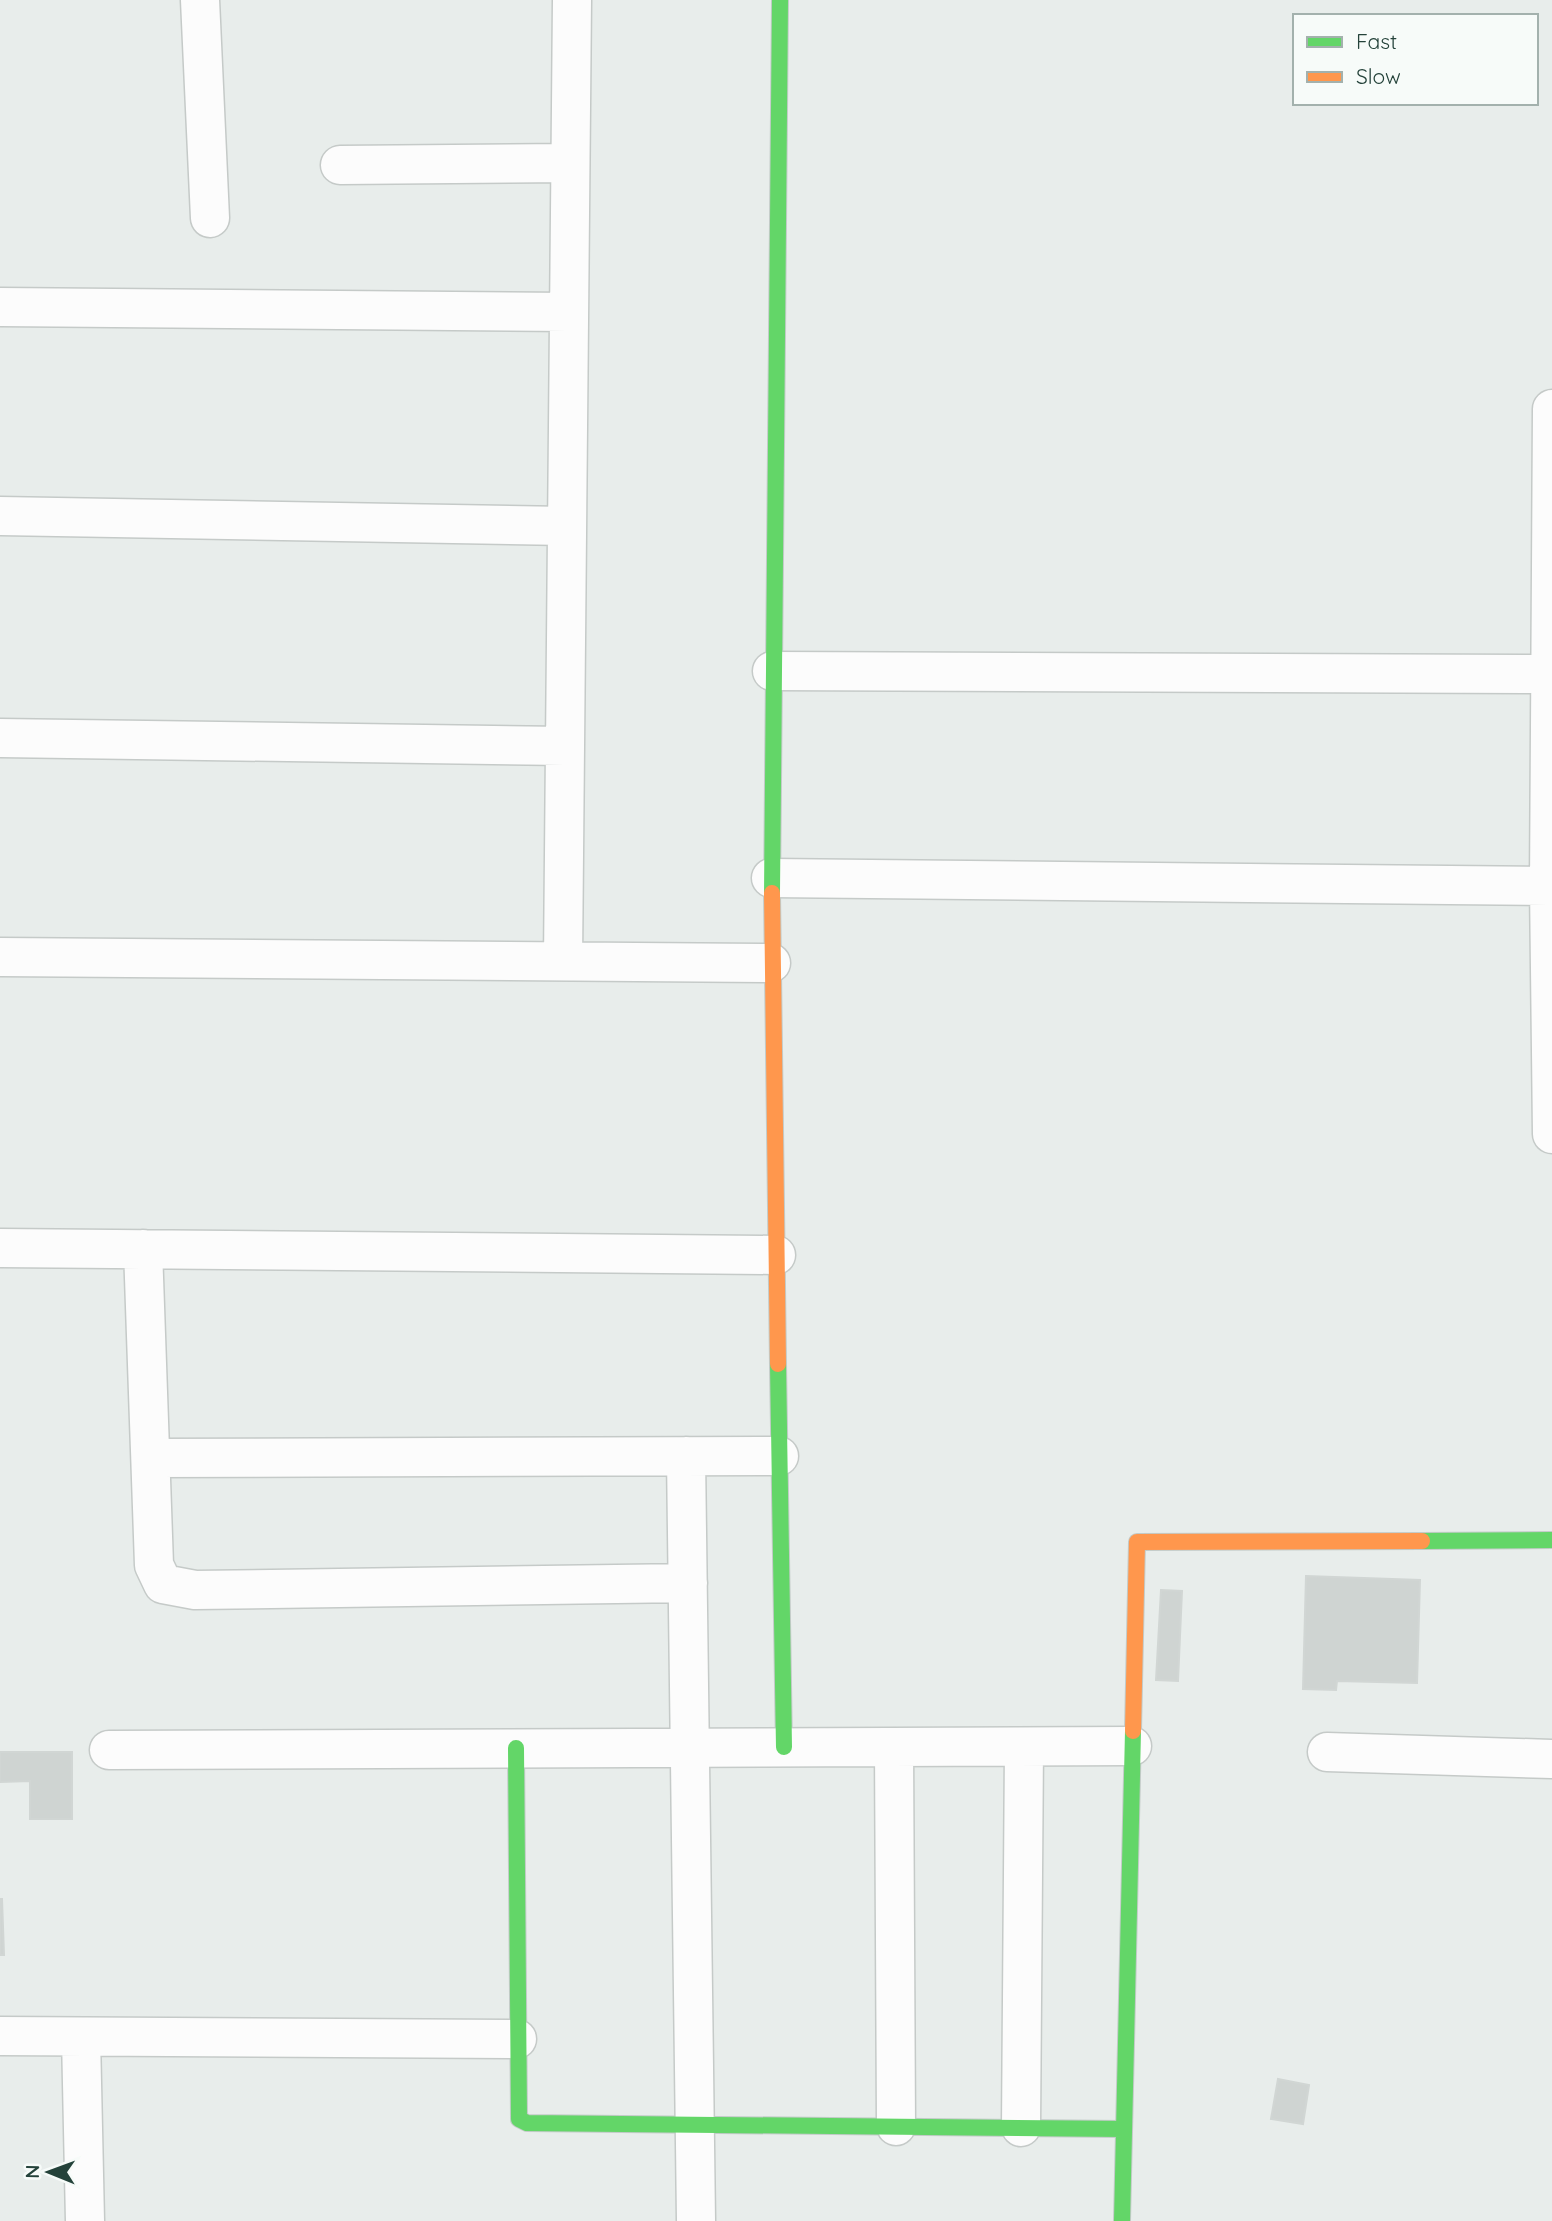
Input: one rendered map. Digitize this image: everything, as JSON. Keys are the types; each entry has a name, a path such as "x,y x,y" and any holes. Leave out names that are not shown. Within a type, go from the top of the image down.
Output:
{"street":[{"path":"200,0 210,218"},
{"path":"563,961 568,163 572,0"},
{"path":"780,0 771,963 784,1747"},
{"path":"340,165 568,163"},
{"path":"0,307 568,312"},
{"path":"1552,409 1549,886 1552,1134"},
{"path":"0,516 566,526"},
{"path":"772,671 1551,674"},
{"path":"0,738 565,746"},
{"path":"771,878 1549,886"},
{"path":"0,957 771,963"},
{"path":"0,1248 776,1255"},
{"path":"143,1249 154,1565 163,1584 195,1590 688,1583"},
{"path":"152,1458 779,1456"},
{"path":"686,1457 696,2221"},
{"path":"1122,2221 1136,1542 1552,1540"},
{"path":"1021,2127 1024,1746"},
{"path":"109,1750 1132,1746"},
{"path":"894,1747 896,2126"},
{"path":"516,1748 519,2119 527,2123 1124,2129"},
{"path":"1327,1752 1552,1759"},
{"path":"0,2036 517,2039"},
{"path":"81,2036 85,2221"}],"building":[{"path":"1306,1576 1420,1580 1417,1683 1337,1681 1336,1690 1303,1689"},
{"path":"1161,1590 1182,1591 1178,1681 1156,1680"},
{"path":"0,1752 72,1752 72,1819 30,1819 30,1781 0,1782"},
{"path":"2,1899 4,1955 0,1955"},
{"path":"1278,2079 1309,2085 1303,2124 1271,2119"}],"traffic: fast":[{"path":"772,893 780,0"},
{"path":"778,1364 784,1747"},
{"path":"1422,1541 1552,1540"},
{"path":"1122,2221 1133,1731"},
{"path":"516,1748 519,2119 527,2123 1124,2129"}],"traffic: slow":[{"path":"772,893 778,1364"},
{"path":"1133,1731 1137,1542 1422,1541"}]}
